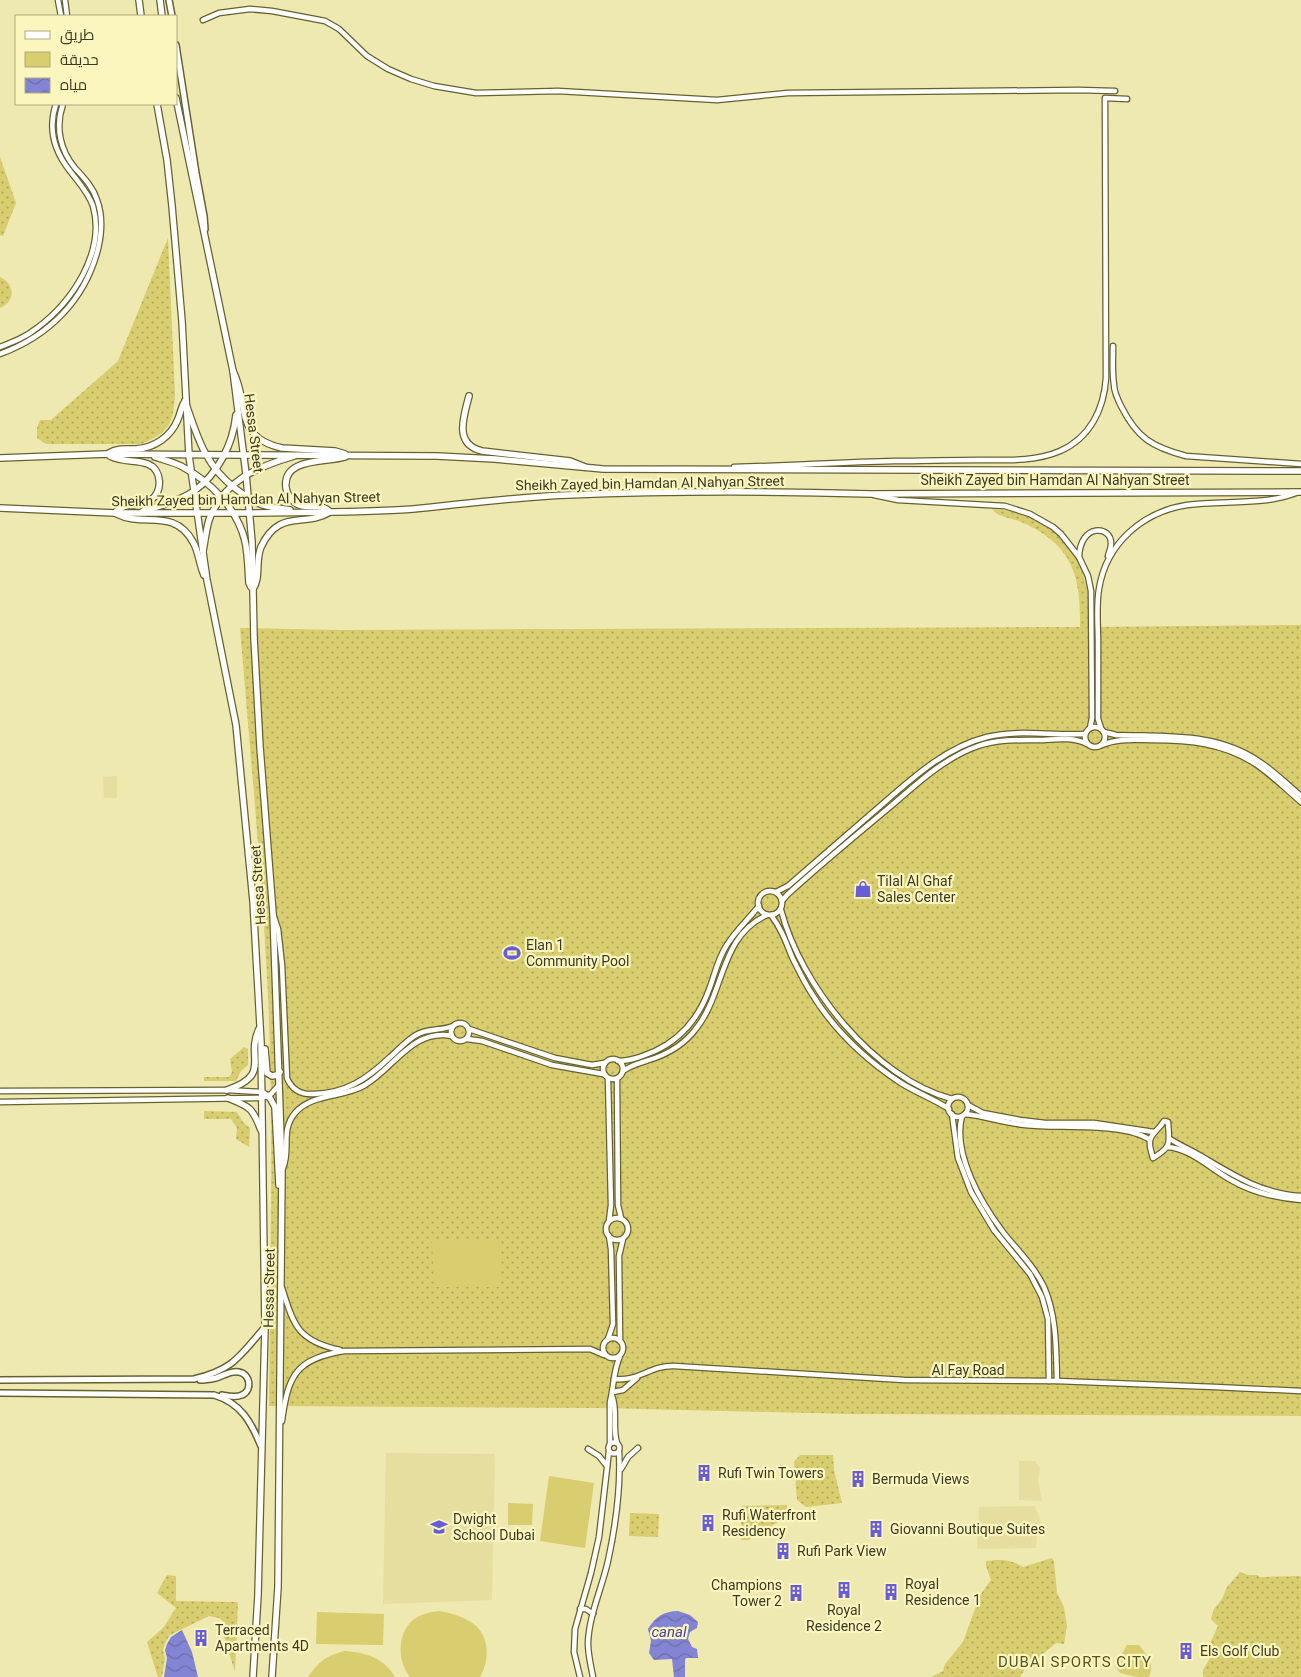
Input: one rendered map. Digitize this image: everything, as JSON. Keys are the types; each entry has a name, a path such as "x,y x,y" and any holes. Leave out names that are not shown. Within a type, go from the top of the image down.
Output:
{"main road":[{"path":"138,0 141,15"},
{"path":"160,0 162,15"},
{"path":"169,0 172,15"},
{"path":"178,58 204,216 205,234"},
{"name":"Hessa Street","path":"156,105 165,151 172,206 182,321 189,456 207,580 230,692 240,755 253,901 264,1095 265,1327 254,1677"},
{"name":"Hessa Street","path":"177,105 233,371 250,513 260,747 273,913 282,1169 278,1587 272,1677"},
{"path":"233,371 239,386 245,419 251,430 261,439 282,448 335,451 349,456"},
{"path":"469,396 462,428 465,438 472,447 482,451 573,462 587,468"},
{"path":"107,454 116,450 146,448 158,442 175,425 185,401"},
{"path":"185,401 198,441 206,456 215,470 232,486 249,498 264,505 307,512"},
{"path":"137,512 163,505 194,490 204,482 215,470 232,439 238,404"},
{"path":"107,454 121,460 149,464 157,472 160,482 157,493 150,501 124,506 115,513 124,518 161,519 179,526 192,540 207,580"},
{"name":"Sheikh Zayed bin Hamdan Al Nahyan Street","path":"0,458 107,454 189,456 408,455 466,457 587,468 1301,471"},
{"path":"203,551 206,530 212,513 232,486 246,474 265,465 300,454"},
{"path":"150,455 174,463 191,472 222,498 233,513 244,539 249,583 253,589"},
{"path":"330,512 321,506 302,506 293,500 287,491 286,480 295,467 300,464 349,456"},
{"name":"Sheikh Zayed bin Hamdan Al Nahyan Street","path":"0,508 115,513 250,513 412,509 566,495 806,492 871,494 1300,492"},
{"path":"253,589 257,579 259,551 271,532 285,522 317,518 330,512"},
{"path":"227,1090 243,1083 252,1075 256,1064 256,1038 260,1027"},
{"path":"261,1043 265,1049 267,1073 275,1076 280,1072"},
{"path":"264,1095 273,1102 275,1107 278,1175 282,1197"},
{"path":"228,1098 252,1110 263,1134"},
{"path":"194,1379 216,1373 231,1365 265,1327"},
{"path":"0,1380 211,1379 236,1371 243,1373 248,1379 249,1387 245,1394 241,1396 0,1393"},
{"path":"214,1395 231,1402 244,1413 251,1423 262,1447"}],"street":[{"path":"58,0 61,15"},
{"path":"65,0 67,15"},
{"path":"203,20 219,13 250,9 320,20 339,29 367,56 388,69 434,86 476,93 569,91 708,100 788,93 1078,90 1113,91 1112,98"},
{"path":"693,469 872,461 1034,458 1059,452 1079,440 1094,422 1105,391 1105,98 1127,99"},
{"path":"0,347 24,336 59,309 77,285 93,245 95,226 93,206 88,194 61,160 55,145 52,123 56,105"},
{"path":"0,354 14,349 35,337 52,325 66,311 86,282 97,252 101,229 100,210 92,188 71,163 63,148 58,124 62,105"},
{"path":"1113,346 1115,391 1134,428 1148,440 1172,452 1201,458 1301,464"},
{"path":"1105,391 1115,391"},
{"path":"1107,562 1117,546 1132,529 1165,510 1188,505 1278,498 1300,492"},
{"path":"871,494 898,500 994,505 1017,509 1052,527 1070,543 1088,576 1092,602 1092,718 1090,728 1085,734 1087,744"},
{"path":"1079,557 1080,546 1084,537 1092,532 1101,531 1111,541 1098,597 1098,718 1106,739 1102,745"},
{"path":"1090,728 1094,727 1116,735 1191,737 1226,745 1248,754 1260,762 1301,796"},
{"path":"469,1029 555,1058 592,1065 609,1060 634,1058 660,1048 679,1036 690,1025 707,996 718,962 725,948 737,929 758,906 759,899 763,894 768,891 776,892 788,886 910,782 956,749 972,742 996,736 1085,734"},
{"path":"1154,1132 1094,1123 1045,1123 983,1113 968,1106 965,1099 961,1097 952,1099 930,1090 899,1073 881,1060 848,1030 825,1001 806,972 780,910 782,900 855,835 928,775 955,757 979,746 1006,740 1078,740 1096,748 1112,741 1123,740 1181,741 1216,746 1258,766 1301,802"},
{"path":"776,892 782,900"},
{"path":"758,906 779,927 808,987 826,1014 842,1033 865,1056 892,1076 949,1108 952,1114 958,1158 971,1192 994,1230 1030,1274 1042,1297 1048,1319 1049,1381"},
{"path":"580,1677 576,1663 575,1629 599,1537 608,1447 610,1444 610,1402 614,1371 623,1349 618,1327 619,1256 623,1238 626,1236 629,1227 621,1218 618,1205 617,1079 632,1066 682,1044 696,1030 708,1010 726,959 734,945 754,923 769,915 776,914 780,910"},
{"path":"273,913 278,925 282,965 287,1078 292,1087 298,1092 318,1094 353,1086 367,1078 408,1041 418,1034 431,1029 453,1026 456,1023 462,1022 469,1029 470,1033 467,1039"},
{"path":"452,1036 451,1030 453,1026"},
{"path":"282,1169 285,1161 288,1126 292,1117 301,1107 312,1101 346,1094 366,1085 408,1048 425,1038 438,1035 452,1036 458,1041 467,1039 482,1041 552,1065 603,1074 608,1079 611,1205 606,1229 611,1249 613,1324 608,1339"},
{"path":"618,1060 622,1065 623,1072"},
{"path":"603,1074 602,1068 604,1063"},
{"path":"608,1079 617,1079"},
{"path":"0,1102 228,1098 264,1095 280,1084"},
{"path":"0,1091 227,1090 264,1095"},
{"path":"949,1108 952,1099"},
{"path":"968,1106 963,1115 960,1129 963,1151 976,1189 988,1212 1035,1270 1047,1294 1055,1330 1057,1382"},
{"path":"952,1114 1019,1125 1109,1129 1140,1135 1150,1140"},
{"path":"1166,1121 1170,1139 1167,1146 1153,1158 1150,1140 1154,1132 1166,1121"},
{"path":"1170,1139 1252,1185 1301,1198"},
{"path":"1167,1146 1187,1153 1248,1188 1270,1196 1301,1198"},
{"path":"609,1221 621,1218"},
{"path":"609,1236 616,1240 623,1238"},
{"path":"282,1286 292,1319 300,1331 318,1344 344,1350 590,1349 613,1359 620,1356"},
{"path":"590,1349 608,1339 615,1338 620,1341"},
{"path":"603,1343 602,1350 614,1371"},
{"path":"279,1432 287,1390 295,1373 305,1363 319,1356 344,1350"},
{"name":"Al Fay Road","path":"638,1377 662,1366 674,1366 904,1380 1049,1381 1215,1386 1301,1392"},
{"path":"614,1380 630,1380 638,1377"},
{"path":"612,1394 623,1390 638,1377"},
{"path":"593,1677 588,1655 588,1644 593,1614 604,1579 614,1534 619,1497 620,1447 615,1433 612,1394"},
{"path":"610,1444 613,1442 617,1443"},
{"path":"620,1473 625,1461 638,1448"},
{"path":"588,1449 599,1456 607,1466"},
{"path":"609,1451 614,1454 619,1451"},
{"path":"580,1608 588,1610 593,1614"}],"shaded area":[{"path":"117,776 117,798 104,798 103,777"},
{"name":"Dwight School Dubai","path":"386,1453 495,1454 492,1600 383,1604"},
{"path":"1019,1461 1035,1461 1040,1468 1038,1481 1042,1501 1019,1500"},
{"path":"1035,1506 1041,1523 1037,1525 1036,1548 977,1549 979,1507"}],"green space":[{"path":"0,157 16,203 3,236 0,235"},
{"path":"168,238 175,395 173,413 168,426 159,435 142,444 46,444 37,438 37,428 40,420 51,420 118,361"},
{"path":"0,277 9,284 12,292 9,301 0,308"},
{"path":"992,509 1010,511 1042,523 1067,544 1083,574 1088,592 1089,627 1301,625 1301,1416 851,1414 600,1408 269,1406 270,1046 259,858 240,628 340,630 1080,627 1080,608 1075,576 1061,550 1051,539 1037,530 1019,521 1001,516"},
{"path":"244,1047 248,1049 248,1065 241,1071 236,1081 204,1081 204,1077 229,1077 232,1072 230,1059"},
{"path":"204,1111 237,1112 243,1122 250,1128 249,1147 236,1139 237,1128 231,1119 204,1119"},
{"path":"432,1241 500,1241 500,1287 434,1287"},
{"path":"800,1455 833,1455 834,1470 842,1503 806,1507 797,1500 794,1462"},
{"path":"549,1476 594,1483 585,1548 540,1541"},
{"path":"508,1503 533,1504 532,1525 508,1525"},
{"path":"787,1505 788,1516 748,1540 741,1540 741,1506"},
{"path":"630,1513 659,1514 658,1537 629,1536"},
{"path":"1052,1558 1054,1561 1057,1593 1064,1607 1067,1626 1064,1644 1056,1643 1025,1669 1020,1677 931,1677 943,1671 945,1664 963,1642 980,1595 991,1580 986,1561 1005,1560 1023,1567"},
{"path":"1240,1572 1260,1577 1301,1576 1301,1677 1203,1677 1203,1670 1209,1660 1208,1648 1218,1626 1211,1619 1214,1609 1222,1599 1227,1587"},
{"path":"167,1575 176,1576 176,1601 238,1602 235,1672 222,1630 224,1622 219,1618 209,1616 170,1635 163,1650 165,1658 162,1677 158,1677 147,1642 163,1628 176,1608 157,1593"},
{"path":"439,1611 463,1618 481,1631 487,1651 485,1665 480,1677 410,1677 406,1671 401,1656 404,1633 416,1618"},
{"path":"317,1612 384,1614 383,1645 316,1644"},
{"path":"1127,1645 1139,1645 1145,1652 1151,1664 1149,1677 1137,1677 1120,1673 1115,1666"},
{"path":"344,1651 373,1657 391,1670 395,1677 308,1677 323,1660"}],"water":[{"name":"canal","path":"673,1611 690,1615 698,1622 697,1628 690,1632 688,1639 692,1647 697,1649 698,1658 686,1658 685,1677 674,1677 672,1659 654,1660 649,1653 651,1641 648,1629 657,1618"},
{"path":"182,1630 192,1652 198,1677 164,1677 167,1644 171,1637"}],"place":[{"name":"Tilal Al Ghaf Sales Center","path":"863,889"},
{"name":"Elan 1 Community Pool","path":"512,953"},
{"name":"Rufi Twin Towers","path":"704,1473"},
{"name":"Bermuda Views","path":"858,1479"},
{"name":"Rufi Waterfront Residency","path":"708,1523"},
{"name":"Dwight School Dubai","path":"439,1527"},
{"name":"Giovanni Boutique Suites","path":"876,1529"},
{"name":"Rufi Park View","path":"783,1551"},
{"name":"Royal Residence 2","path":"844,1590"},
{"name":"Royal Residence 1","path":"891,1592"},
{"name":"Champions Tower 2","path":"796,1593"},
{"name":"Terraced Apartments 4D","path":"201,1638"},
{"name":"Els Golf Club","path":"1186,1651"}],"district":[{"name":"DUBAI SPORTS CITY","path":"1075,1662"}]}
